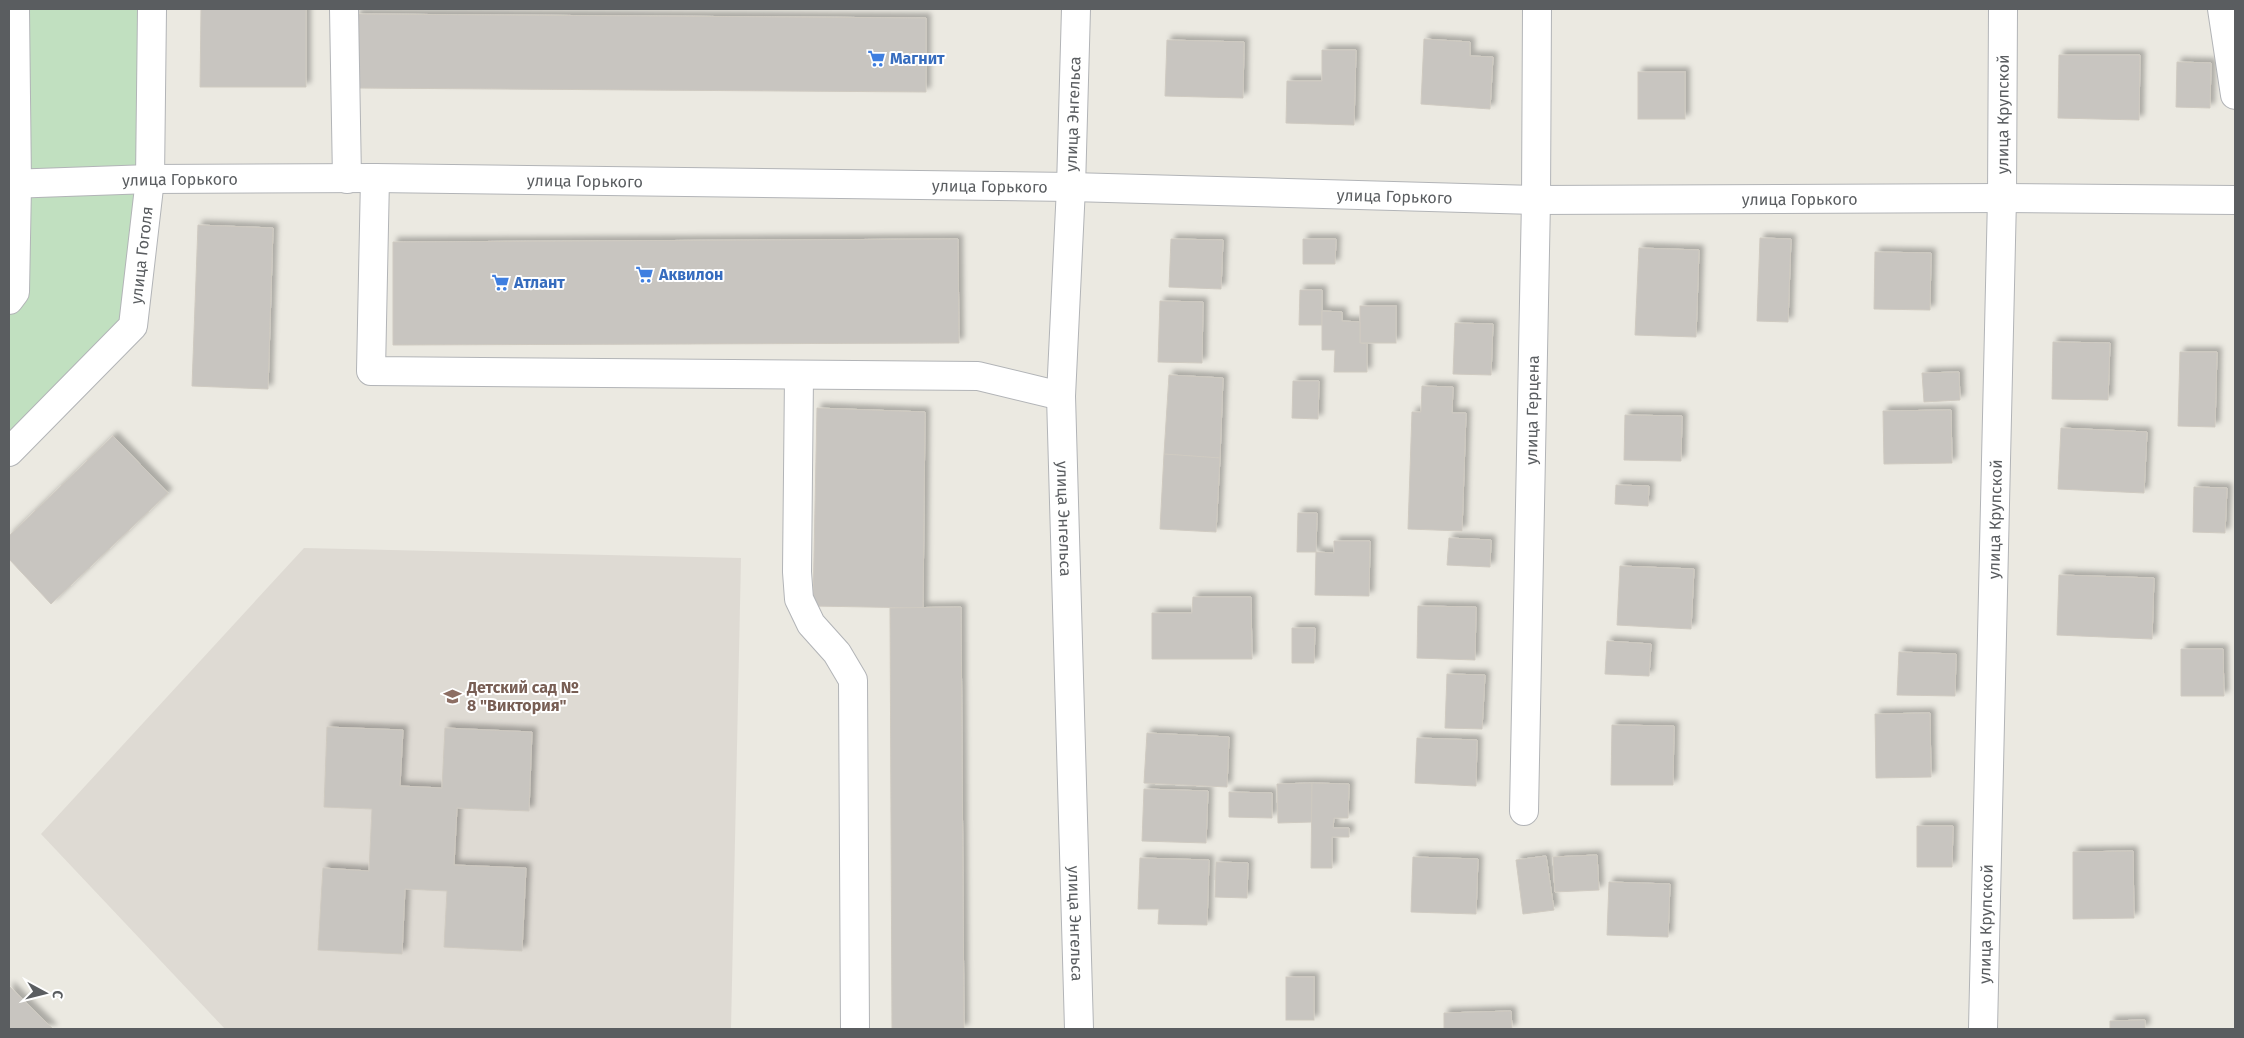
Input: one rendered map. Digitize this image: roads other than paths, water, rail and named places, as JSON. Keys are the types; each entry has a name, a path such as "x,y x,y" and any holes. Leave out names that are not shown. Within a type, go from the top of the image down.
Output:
{"street":[{"path":"9,300 15,292 13,184 15,9"},
{"name":"улица Гоголя","path":"9,452 132,326 150,179 152,9"},
{"path":"344,9 347,179"},
{"name":"улица Энгельса","path":"1076,9 1071,187 1061,396 1079,1029"},
{"name":"улица Герцена","path":"1524,811 1536,200 1537,9"},
{"name":"улица Крупской","path":"1983,1029 2002,198 2003,9"},
{"path":"2222,9 2235,95"},
{"path":"375,178 371,371 978,376 1061,396"},
{"name":"улица Горького","path":"13,184 150,179 375,178 1071,187 1536,200 2002,198 2235,200"},
{"path":"800,376 797,572 799,599 811,624 837,653 854,680 854,1029"}],"place":[{"name":"Магнит","path":"876,58"},
{"name":"Аквилон","path":"645,274"},
{"name":"Атлант","path":"500,282"},
{"name":"Детский сад № 8 \"Виктория\"","path":"453,696"}]}
